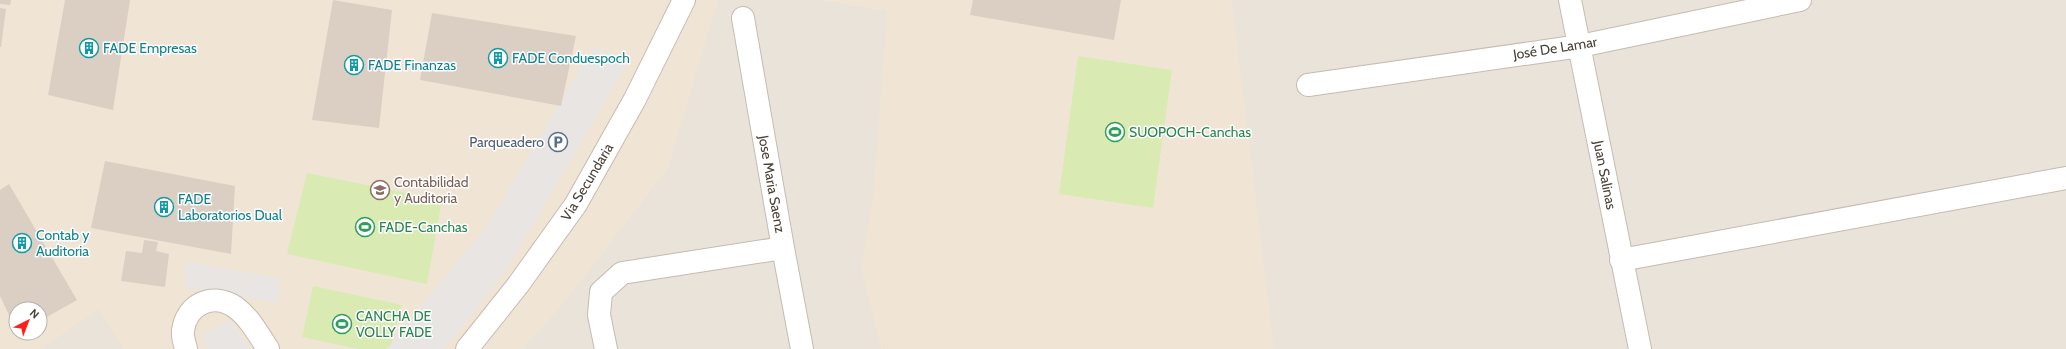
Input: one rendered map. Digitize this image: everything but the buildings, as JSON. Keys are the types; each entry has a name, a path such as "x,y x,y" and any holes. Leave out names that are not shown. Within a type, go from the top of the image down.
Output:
{"street":[{"name":"Via Secundaria","path":"467,349 518,285 576,204 635,99 684,0"},
{"name":"Juan Salinas","path":"1570,0 1640,349"},
{"name":"José De Lamar","path":"1308,85 1580,46 1800,0"},
{"name":"Jose Maria Saenz","path":"743,18 802,349"},
{"path":"1621,260 2066,178"},
{"path":"606,349 599,315 601,292 622,273 783,248"},
{"path":"186,349 182,332 187,315 201,302 217,299 236,307 251,323 268,349"}],"shaded area":[{"path":"0,0 2066,0 2066,349 0,349"},
{"path":"0,0 718,0 668,168 564,303 522,349 124,349 99,309 41,349 0,349"},
{"path":"818,0 1232,0 1274,349 881,349 861,269 874,189 887,11"},
{"name":"Parqueadero","path":"593,47 629,60 504,273 444,349 387,349 488,225"},
{"path":"185,262 280,278 278,303 186,288"},
{"path":"231,320 250,349 209,349 201,336"}],"green space":[{"name":"SUOPOCH-Canchas","path":"1078,56 1172,70 1153,208 1059,194"},
{"name":"FADE-Canchas","path":"307,173 442,200 427,284 287,254"},
{"path":"313,286 402,305 390,349 358,349 302,337"}],"place":[{"name":"FADE Empresas","path":"89,48"},
{"name":"FADE Conduespoch","path":"498,58"},
{"name":"FADE Finanzas","path":"354,65"},
{"name":"SUOPOCH-Canchas","path":"1115,132"},
{"name":"Parqueadero","path":"558,142"},
{"name":"Contabilidad y Auditoria","path":"380,190"},
{"name":"FADE Laboratorios Dual","path":"164,207"},
{"name":"FADE-Canchas","path":"365,227"},
{"name":"Contab y Auditoria","path":"22,243"},
{"name":"CANCHA DE VOLLY FADE","path":"342,324"}]}
